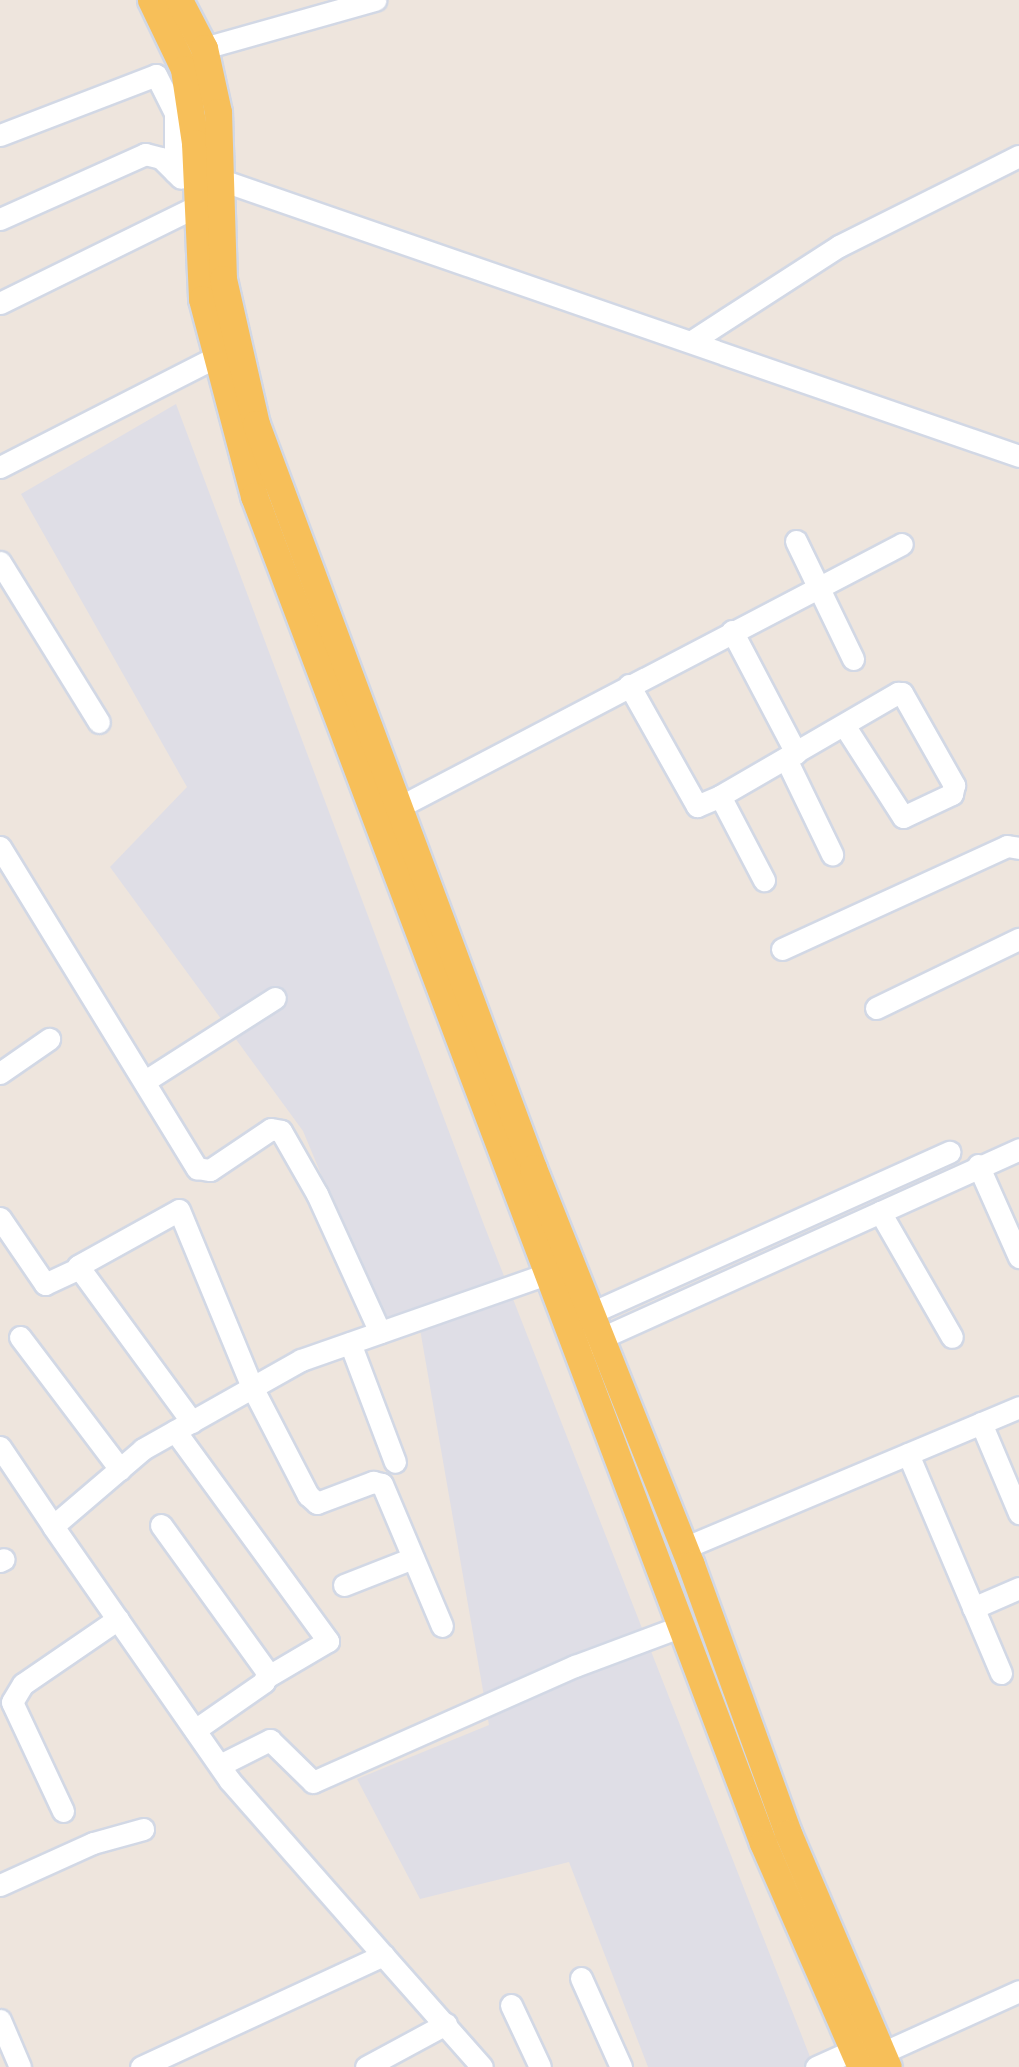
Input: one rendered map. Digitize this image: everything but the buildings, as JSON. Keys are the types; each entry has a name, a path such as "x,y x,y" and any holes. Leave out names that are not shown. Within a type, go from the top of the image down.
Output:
{"main road":[{"path":"152,0 184,69 208,147 224,181 223,279 256,424 401,806 559,1269 576,1349 763,1843 872,2059"},
{"path":"179,0 204,48 208,147 197,199 202,299 254,496 345,741 559,1269 596,1325 684,1548 872,2059"}],"street":[{"path":"204,48 375,0"},
{"path":"0,135 156,75 175,113 175,172"},
{"path":"0,219 145,154 160,158 197,199 0,303"},
{"path":"692,341 839,246 1019,156"},
{"path":"224,181 1019,456"},
{"path":"0,467 216,357"},
{"path":"796,541 820,586 853,659"},
{"path":"401,806 902,544"},
{"path":"0,562 99,722"},
{"path":"732,632 791,756 832,854"},
{"path":"629,685 693,804 701,806 720,796 791,756 844,724 898,693 907,694 954,785 952,794 907,818 898,814 844,724"},
{"path":"345,741 373,730"},
{"path":"720,796 764,880"},
{"path":"782,949 1007,846 1019,848"},
{"path":"0,847 201,1170 210,1170 271,1129 281,1131 317,1194 380,1332"},
{"path":"876,1008 1019,939"},
{"path":"145,1081 275,998"},
{"path":"2,1065 49,1039"},
{"path":"596,1325 880,1212 1019,1149"},
{"path":"576,1349 596,1325 949,1152"},
{"path":"978,1166 1019,1257"},
{"path":"195,1730 267,1677 328,1641 80,1268 80,1262 181,1211 252,1387 312,1502 378,1482 442,1626"},
{"path":"880,1212 952,1337"},
{"path":"0,1218 45,1284 80,1268"},
{"path":"53,1526 120,1469 183,1426 301,1360 559,1269"},
{"path":"20,1337 120,1469"},
{"path":"350,1343 395,1462"},
{"path":"684,1548 1019,1407"},
{"path":"981,1423 1019,1513"},
{"path":"0,1448 220,1766 482,2067"},
{"path":"908,1454 1001,1673"},
{"path":"160,1525 267,1677"},
{"path":"344,1586 413,1558"},
{"path":"973,1608 1019,1588"},
{"path":"63,1811 12,1702 23,1684 118,1619"},
{"path":"220,1766 270,1740 313,1782 553,1675 682,1626"},
{"path":"0,1886 93,1843 143,1829"},
{"path":"763,1843 788,1833"},
{"path":"145,2066 383,1955"},
{"path":"581,1978 621,2067"},
{"path":"816,2067 872,2059 1019,1991"},
{"path":"511,2005 540,2067"},
{"path":"0,2020 20,2067"},
{"path":"366,2067 446,2024"}],"shaded area":[{"path":"176,404 484,1225 814,2067 648,2067 569,1862 420,1899 357,1779 489,1725 417,1312 385,1327 303,1131 110,867 187,787 21,494"}]}
